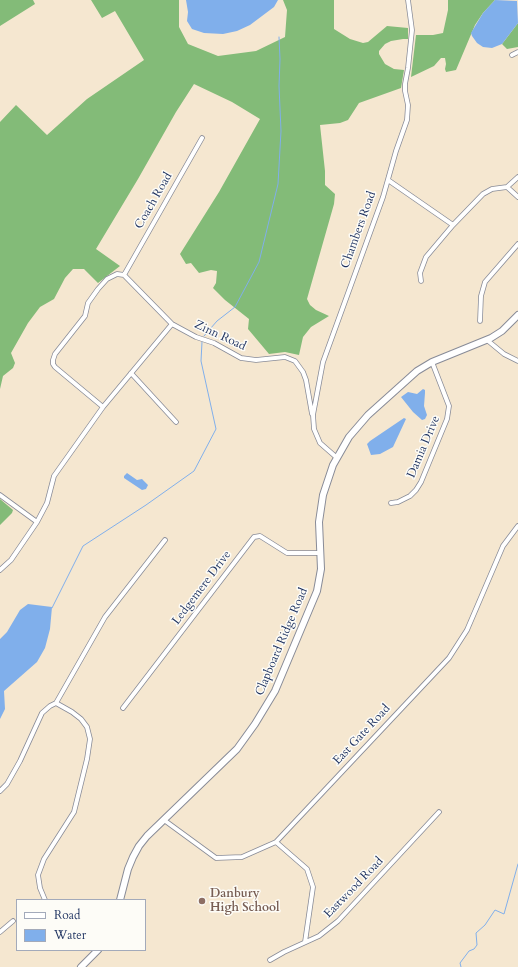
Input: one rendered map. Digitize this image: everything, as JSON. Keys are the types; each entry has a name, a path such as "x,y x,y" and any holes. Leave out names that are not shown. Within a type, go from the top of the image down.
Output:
{"main road":[{"name":"Clapboard Ridge Road","path":"120,899 128,869 133,857 147,836 237,749 265,710 280,679 314,599 320,578 320,508 327,480 336,457 349,436 370,413 407,378 420,368 487,340 502,331 518,316"},
{"path":"81,967 97,951"}],"street":[{"name":"Chambers Road","path":"336,457 320,443 314,430 312,415 323,362 388,180 407,120 409,111 405,84 412,30 408,0"},
{"path":"512,55 518,52"},
{"name":"Coach Road","path":"124,275 202,138"},
{"path":"421,281 420,274 426,257 453,225 486,192 492,189 507,187 518,177"},
{"path":"388,180 453,225"},
{"path":"507,187 518,197"},
{"path":"480,320 481,296 485,282 518,244"},
{"path":"103,407 55,367 53,360 55,354 85,316 88,303 98,289 107,279 117,274 124,275"},
{"name":"Zinn Road","path":"124,275 172,324 196,337 214,344 241,358 256,360 285,357 295,361 303,372 306,380 312,415"},
{"path":"0,570 11,560 37,522 47,503 54,476 103,407 172,324"},
{"path":"487,340 504,354 518,361"},
{"name":"Damia Drive","path":"391,503 398,502 410,496 416,490 421,482 447,419 449,406 432,362"},
{"path":"131,373 176,422"},
{"path":"0,494 37,522"},
{"name":"East Gate Road","path":"164,820 216,858 242,857 276,842 449,658 467,630 503,546 518,526"},
{"name":"Ledgemere Drive","path":"123,708 254,537 260,536 287,553 320,553"},
{"path":"0,791 7,784 20,761 42,713 56,703 105,617 165,540"},
{"path":"45,899 40,888 38,875 44,859 74,812 90,739 87,727 72,712 56,703"},
{"name":"Eastwood Road","path":"270,960 319,936 338,921 438,812"},
{"path":"276,842 307,869 313,887 305,942"},
{"path":"0,932 13,921"}],"green space":[{"path":"0,0 33,0 35,4 0,26"},
{"path":"91,0 179,0 179,27 188,44 218,56 256,51 285,37 287,10 283,0 334,0 334,29 350,39 363,43 368,42 387,26 408,28 408,39 391,41 385,44 379,51 379,54 385,64 394,69 404,70 401,88 359,103 348,120 340,123 320,125 325,185 335,194 334,204 307,299 310,305 316,310 329,316 311,327 303,337 299,355 285,352 269,354 248,329 249,319 225,300 213,288 216,283 217,271 211,270 199,273 191,263 186,264 180,254 219,192 260,119 232,102 194,84 96,249 120,266 98,283 84,269 73,269 65,278 54,299 40,307 28,323 11,353 15,363 13,368 3,376 0,389 0,122 16,105 47,135 87,99 144,60 115,11 102,18"},
{"path":"448,0 495,0 483,13 475,25 456,70 446,72 445,58 441,58 434,66 411,77 416,35 433,35 443,33 448,10"},
{"path":"518,23 518,47 507,49 502,44"},
{"path":"0,499 13,510 12,513 0,525"}],"water":[{"path":"186,0 278,0 274,7 250,25 237,31 223,34 204,33 192,29 187,21 188,12"},
{"path":"495,0 517,1 518,23 502,44 492,48 483,47 477,43 471,33 483,13"},
{"path":"423,389 425,390 424,406 427,415 425,419 422,420 413,412 401,397 408,392 417,394"},
{"path":"404,418 406,419 393,447 380,454 371,455 367,444"},
{"path":"127,473 137,480 142,479 148,485 146,489 142,490 124,478"},
{"path":"28,604 52,607 50,629 45,648 37,662 4,691 5,709 0,719 0,639 7,632 20,610"}],"waterway":[{"path":"204,336 217,321 235,307 259,262 278,184 281,131 279,37"},
{"path":"52,608 83,546 146,505 194,471 216,429 201,361 202,342"},
{"path":"461,967 460,963 469,951 474,949 477,945 476,933 485,925 495,910 504,914 518,864"}],"place":[{"name":"Danbury High School","path":"202,901"}]}
